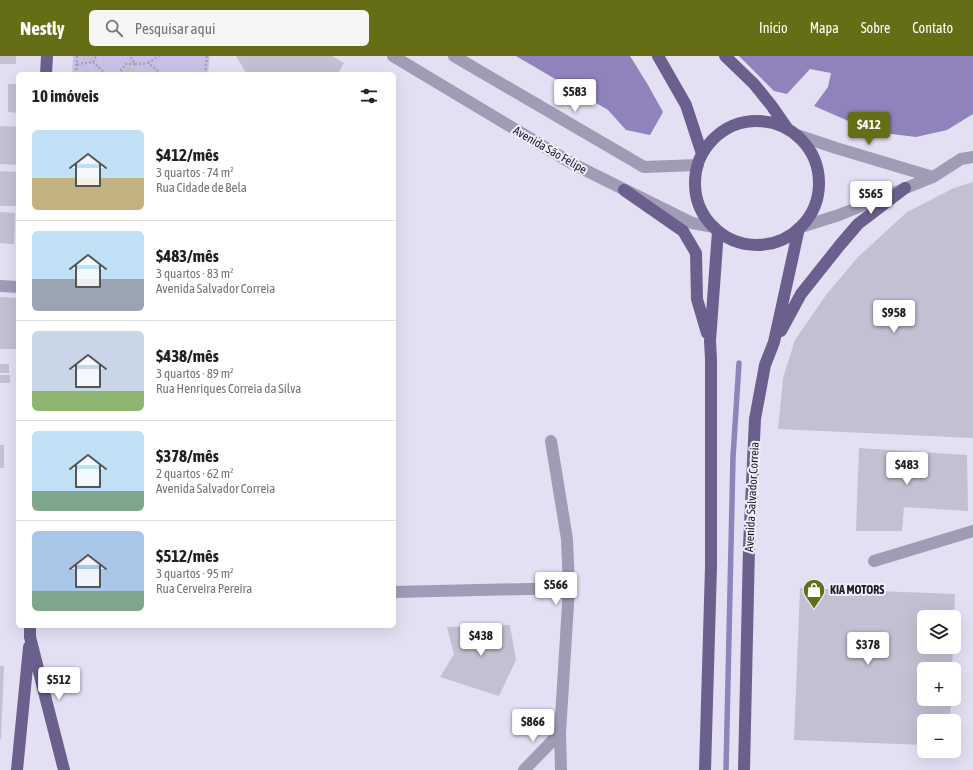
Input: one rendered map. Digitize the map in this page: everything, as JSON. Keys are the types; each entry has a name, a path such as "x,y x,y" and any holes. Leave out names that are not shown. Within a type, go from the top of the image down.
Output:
{"main road":[{"path":"46,72 47,56"},
{"path":"658,56 686,105 702,154"},
{"path":"725,56 754,84 787,128"},
{"path":"751,121 764,121 787,128 805,143 812,153 816,163 819,174 819,186 818,197 814,208 800,227 791,235 781,240 770,243 748,244 727,237 716,229 707,218 701,209 697,198 695,176 702,154 718,135 728,128 739,124 751,121"},
{"path":"774,342 801,294 840,245 858,224 905,188"},
{"path":"624,190 683,231 696,254 697,299 710,341"},
{"name":"Avenida Salvador Correia","path":"744,770 749,547 755,419 765,365 774,342 800,227"},
{"path":"705,770 711,567 710,341 716,229"},
{"path":"17,770 30,632"},
{"path":"30,632 64,770"}],"street":[{"name":"Avenida São Felipe","path":"393,56 573,164 692,223 716,229"},
{"path":"454,56 644,167 698,165"},
{"path":"797,135 933,177"},
{"path":"800,227 839,215 933,177 961,159 973,157"},
{"path":"0,286 16,287"},
{"path":"551,441 567,539 569,588 560,733 561,770"},
{"path":"874,561 973,531"},
{"path":"396,592 569,588"},
{"path":"524,770 560,733"}],"path":[{"path":"76,72 77,56"},
{"path":"94,62 96,56"},
{"path":"130,56 135,64"},
{"path":"120,72 126,64 148,63 159,56"},
{"path":"205,72 207,56"},
{"path":"77,64 94,62"},
{"path":"94,62 104,72"},
{"path":"148,63 159,72"}],"shaded area":[{"path":"73,56 210,56 208,72 72,72"},
{"path":"516,56 630,56 663,112 650,135 626,130 608,110"},
{"path":"739,56 973,56 973,114 947,130 916,137 884,133 853,123 814,106 828,87 831,73 810,69 787,94 774,91"}],"building":[{"path":"0,56 16,56 16,64 0,64"},
{"path":"82,56 93,56 92,60 82,60"},
{"path":"236,56 332,56 344,63 339,72 245,71"},
{"path":"128,66 139,72 122,72"},
{"path":"8,84 16,84 16,113 8,112"},
{"path":"0,126 16,127 16,165 0,164"},
{"path":"0,171 16,172 16,206 0,206"},
{"path":"973,182 973,438 778,429 783,378 795,340 826,295 858,257 907,212 954,188"},
{"path":"0,212 15,213 14,244 0,243"},
{"path":"0,297 16,298 16,349 0,349"},
{"path":"0,364 9,364 9,373 0,373"},
{"path":"0,375 10,375 10,383 0,383"},
{"path":"0,445 4,445 4,468 0,468"},
{"path":"859,448 967,455 968,511 904,507 902,531 856,531"},
{"path":"800,588 955,594 954,610 917,610 917,654 953,654 952,662 917,662 917,706 951,706 950,714 917,714 917,745 794,740"},
{"path":"510,625 516,660 499,696 440,677 454,654 447,627"},
{"path":"0,666 4,666 1,739 0,739"}],"waterway":[{"path":"726,770 733,457 739,363"}],"place":[{"name":"KIA MOTORS","path":"814,610"}]}
